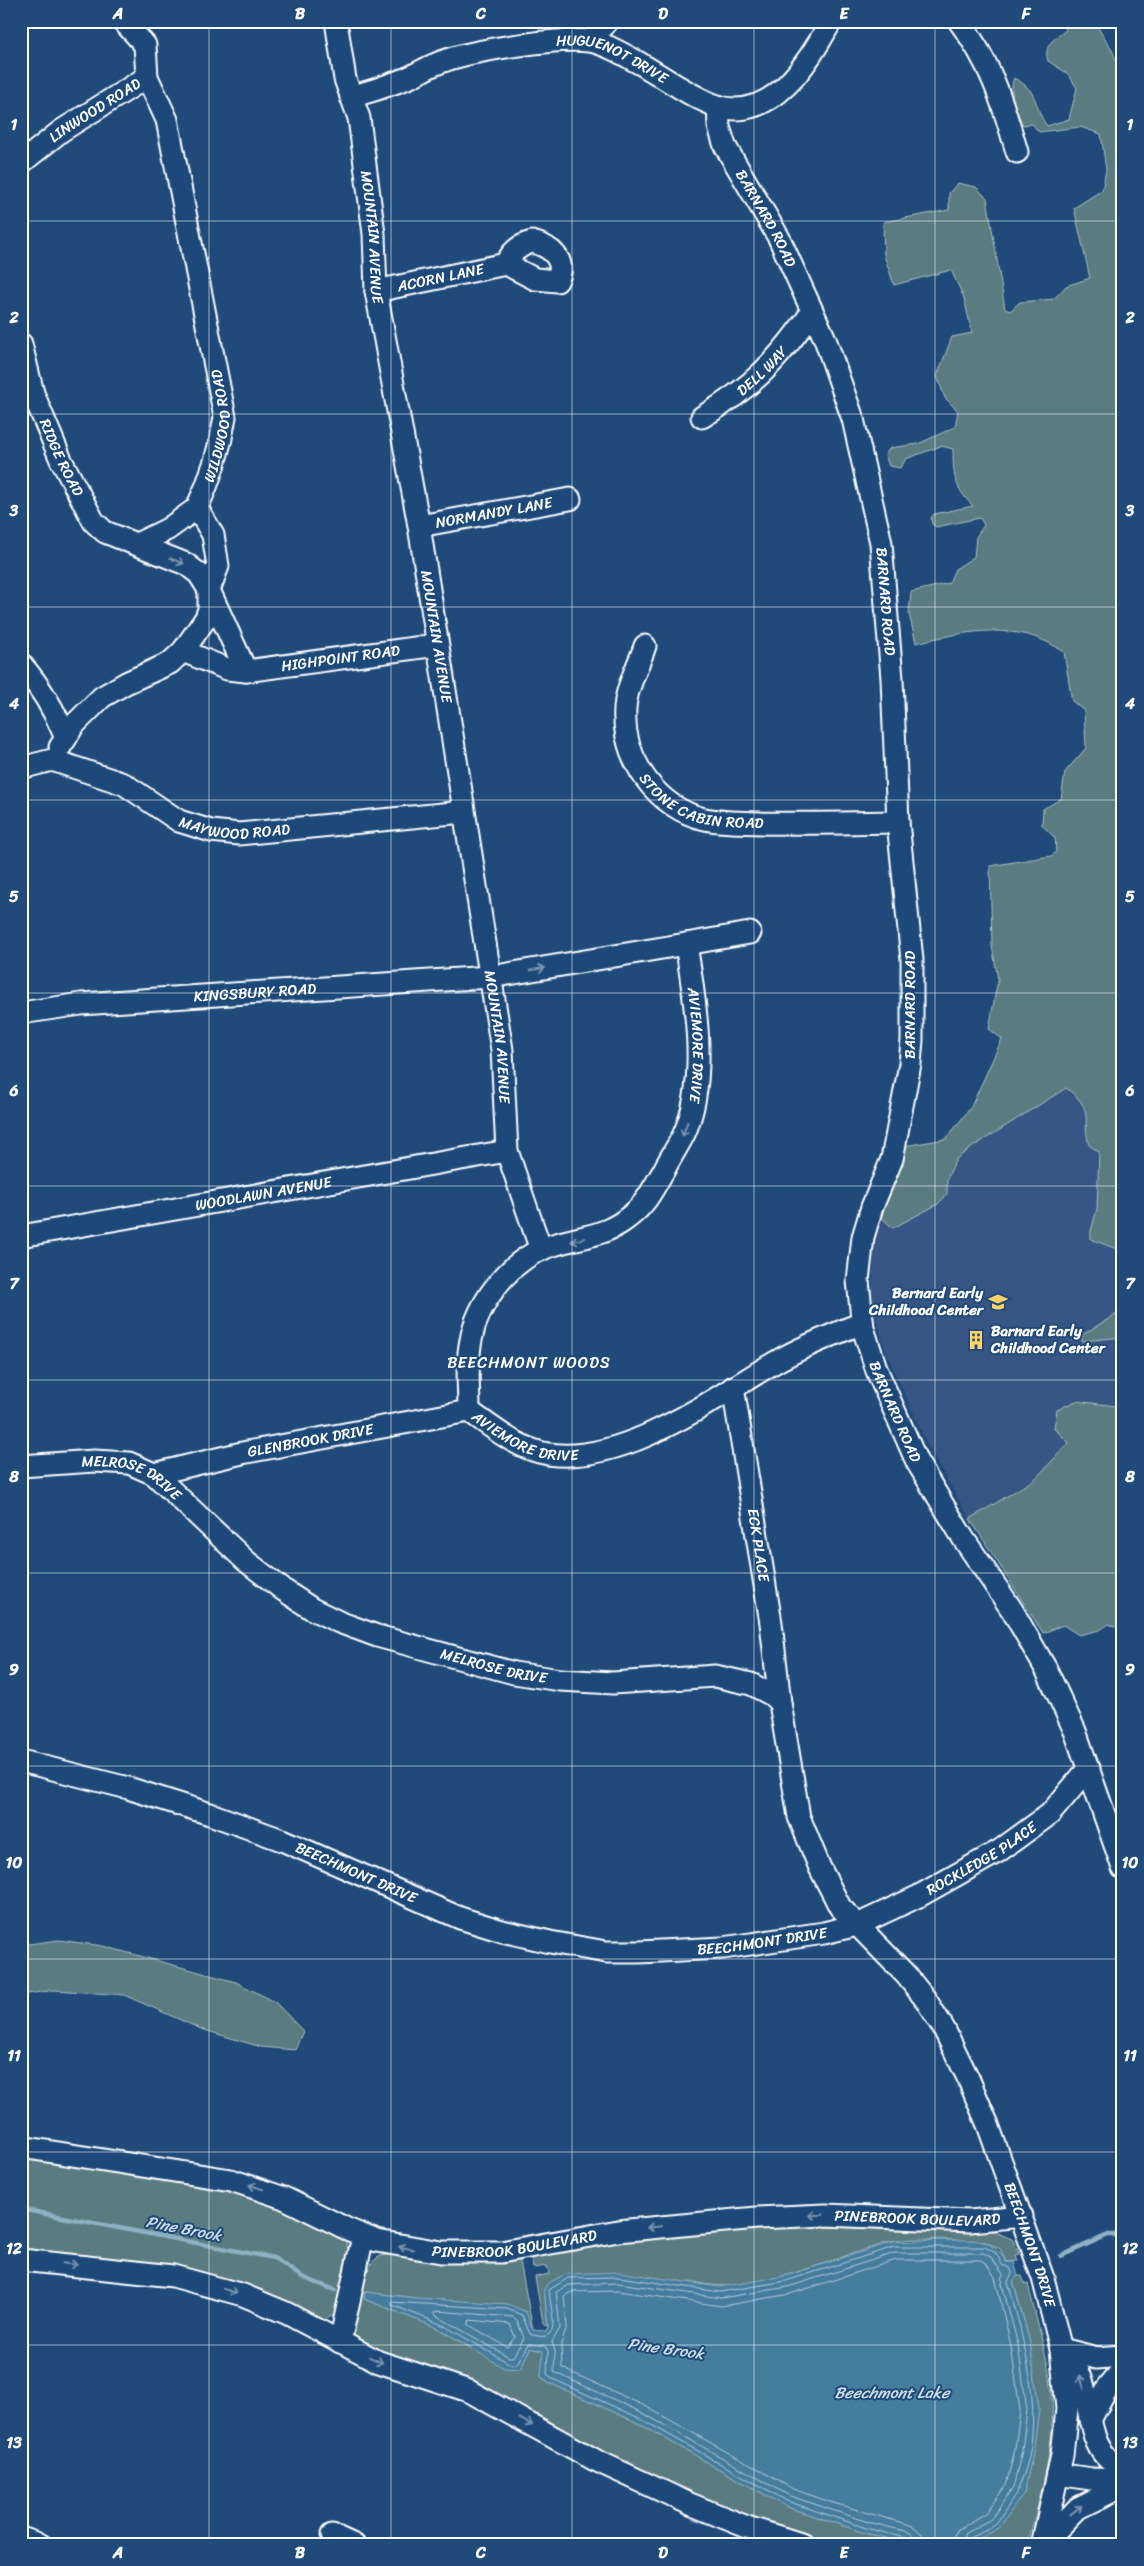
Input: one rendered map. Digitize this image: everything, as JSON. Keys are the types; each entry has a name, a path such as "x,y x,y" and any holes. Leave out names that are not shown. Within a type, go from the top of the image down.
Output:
{"street":[{"name":"WILDWOOD ROAD","path":"123,21 145,45 147,77 167,120 176,155 225,417 222,442 212,478 197,508"},
{"name":"MOUNTAIN AVENUE","path":"336,21 345,80 359,118 374,234 376,291 419,526 436,645 502,1050 507,1151 541,1250"},
{"path":"590,41 608,21"},
{"name":"HUGUENOT DRIVE","path":"351,97 407,79 437,63 492,50 563,41 590,41 622,54 701,99 718,106 753,108 776,95 799,71 832,21"},
{"path":"959,21 986,61 997,85 1017,152"},
{"name":"LINWOOD ROAD","path":"21,163 61,131 147,77"},
{"name":"BARNARD ROAD","path":"718,106 719,127 725,146 779,238 825,339 853,419 881,543 892,679 898,822 912,960 912,1040 910,1064 892,1159 872,1207 863,1236 858,1280 862,1323 876,1371 912,1453 963,1538 1040,1656 1075,1730 1123,1868"},
{"name":"ACORN LANE","path":"376,291 506,264"},
{"name":"DELL WAY","path":"702,417 751,385 773,364 812,312"},
{"name":"RIDGE ROAD","path":"21,344 33,393 61,460 94,522 105,532 186,564 199,574 209,590"},
{"name":"NORMANDY LANE","path":"419,526 570,499"},
{"path":"21,768 52,760 73,726 102,697 126,683 170,663 183,651 206,618 209,609 209,590 218,566 213,535 197,508 168,529 137,544"},
{"path":"209,590 246,671"},
{"name":"HIGHPOINT ROAD","path":"183,651 226,669 246,671 436,645"},
{"name":"STONE CABIN ROAD","path":"645,646 626,698 624,722 627,738 642,775 656,790 680,808 696,816 722,821 805,824 898,822"},
{"path":"21,664 44,695 58,719 66,738"},
{"name":"MAYWOOD ROAD","path":"52,760 124,784 179,820 211,831 239,834 463,812"},
{"path":"490,977 750,933"},
{"name":"AVIEMORE DRIVE","path":"686,944 692,985 698,1062 695,1097 685,1133 644,1206 624,1222 599,1235 541,1250 500,1281 484,1304 476,1323 468,1357 469,1411 526,1448 546,1454 569,1456 588,1454 646,1435 689,1416 733,1387 815,1342 862,1323"},
{"name":"KINGSBURY ROAD","path":"21,1013 81,1004 490,977"},
{"name":"WOODLAWN AVENUE","path":"21,1236 507,1151"},
{"name":"ECK PLACE","path":"733,1387 771,1623 780,1703"},
{"name":"GLENBROOK DRIVE","path":"154,1474 242,1453 469,1411"},
{"name":"MELROSE DRIVE","path":"21,1466 94,1461 129,1463 154,1474 246,1561 282,1589 312,1609 370,1634 514,1673 560,1680 613,1683 715,1676 751,1684 772,1695 780,1703"},
{"path":"780,1703 794,1796 801,1824 840,1907 857,1925"},
{"name":"BEECHMONT DRIVE","path":"21,1761 128,1788 210,1814 282,1840 460,1918 531,1938 606,1952 680,1951 723,1948 802,1937 857,1925 916,1987 944,2029 978,2099 1022,2216 1045,2286 1061,2350 1067,2409 1058,2474 1042,2545"},
{"name":"ROCKLEDGE PLACE","path":"857,1925 919,1896 1000,1851 1050,1814 1089,1768"},
{"name":"PINEBROOK BOULEVARD","path":"21,2147 194,2173 249,2185 284,2198 363,2236 410,2248 472,2254 515,2250 618,2231 747,2219 825,2215 970,2222 1022,2216"},
{"path":"340,2342 363,2236"},
{"path":"21,2260 143,2271 200,2282 266,2304 394,2367 469,2391 595,2460 690,2504 747,2527 804,2545"},
{"path":"1061,2350 1097,2358 1123,2356"},
{"path":"1061,2350 1081,2376 1094,2436 1104,2455 1112,2463 1123,2468"},
{"path":"1090,2420 1108,2387 1123,2369"},
{"path":"1058,2474 1090,2479 1123,2480"},
{"path":"1042,2545 1078,2508 1123,2486"},
{"path":"332,2535 354,2545"},
{"path":"21,2538 41,2545"}],"shaded area":[{"name":"Bernard Early Childhood Center","path":"1066,1088 1081,1100 1123,1231 1123,1448 977,1532 928,1446 887,1354 874,1312 872,1291 874,1240 885,1204 957,1147"}],"green space":[{"path":"1064,21 1094,21 1113,52 1118,66 1123,70 1123,1259 1119,1250 1091,1239 1091,1231 1097,1209 1099,1152 1089,1145 1086,1114 1081,1102 1066,1088 956,1159 947,1179 947,1194 938,1204 893,1228 881,1217 904,1146 946,1139 971,1107 1002,1039 989,1029 998,979 992,946 990,866 1051,856 1056,852 1055,838 1042,825 1043,809 1061,799 1065,772 1086,748 1084,711 1072,701 1064,652 1047,642 1029,635 1011,632 973,632 916,643 909,614 911,592 949,583 955,569 974,557 976,537 984,525 980,518 936,527 932,524 931,518 934,514 973,506 958,486 953,466 953,449 941,446 906,459 900,468 889,466 885,455 890,448 918,444 955,427 958,411 945,398 937,376 952,337 972,333 964,298 951,270 894,285 884,255 883,222 949,210 949,193 958,183 976,187 987,198 1005,309 1010,311 1020,302 1054,299 1066,286 1090,278 1074,208 1102,190 1106,170 1101,134 1080,127 1039,132 1032,124 1023,125 1012,96 1014,78 1028,88 1047,126 1069,119 1077,88 1068,74 1048,61 1047,55 1048,47 1051,43 1066,30"},
{"path":"1123,1285 1123,1337 1082,1341 1082,1335 1118,1313"},
{"path":"1076,1401 1123,1407 1123,1630 1109,1624 1100,1630 1079,1635 1063,1625 1043,1633 970,1519 1035,1479 1069,1443 1054,1428 1057,1410"},
{"path":"59,1940 103,1946 236,1982 275,2002 303,2031 295,2050 261,2047 201,2029 124,1995 55,1990 21,1995 21,1945"},
{"path":"21,2153 252,2194 345,2239 348,2249 334,2315 324,2320 313,2318 21,2251"},
{"path":"750,2224 951,2226 990,2230 1012,2239 1020,2254 1016,2255 1018,2261 1006,2262 1000,2249 986,2242 913,2239 891,2242 793,2273 741,2285 717,2286 695,2282 544,2289 548,2327 543,2323 535,2277 549,2274 547,2266 533,2268 531,2256 597,2240"},
{"path":"381,2256 519,2256 533,2330 415,2298 365,2292 364,2299 440,2329 469,2347 520,2369 530,2348 544,2351 541,2377 552,2384 636,2422 785,2506 865,2533 915,2545 832,2545 747,2522 405,2365 359,2340 354,2335 360,2291 364,2279 368,2269"},
{"path":"1018,2276 1022,2276 1025,2285 1028,2284 1050,2378 1052,2399 1051,2441 1048,2462 1027,2545 936,2545 971,2543 1039,2410 1030,2343 1013,2280"}],"water":[{"name":"Beechmont Lake","path":"969,2240 986,2243 994,2247 1006,2262 1014,2262 1018,2276 1013,2281 1030,2343 1039,2410 1033,2453 1024,2493 999,2528 971,2543 915,2545 865,2533 785,2506 636,2422 552,2384 541,2377 543,2351 530,2348 520,2369 504,2368 440,2329 364,2299 365,2292 415,2298 508,2304 526,2312 533,2330 546,2331 548,2326 544,2289 548,2283 566,2274 619,2272 719,2287 785,2276 893,2242"}],"waterway":[{"name":"Pine Brook","path":"21,2209 274,2258 302,2277 335,2290"},
{"name":"Pine Brook","path":"1061,2256 1108,2235 1123,2235"}],"place":[{"name":"Bernard Early Childhood Center","path":"998,1302"},
{"name":"Barnard Early Childhood Center","path":"976,1340"}],"district":[{"name":"BEECHMONT WOODS","path":"529,1362"}]}
